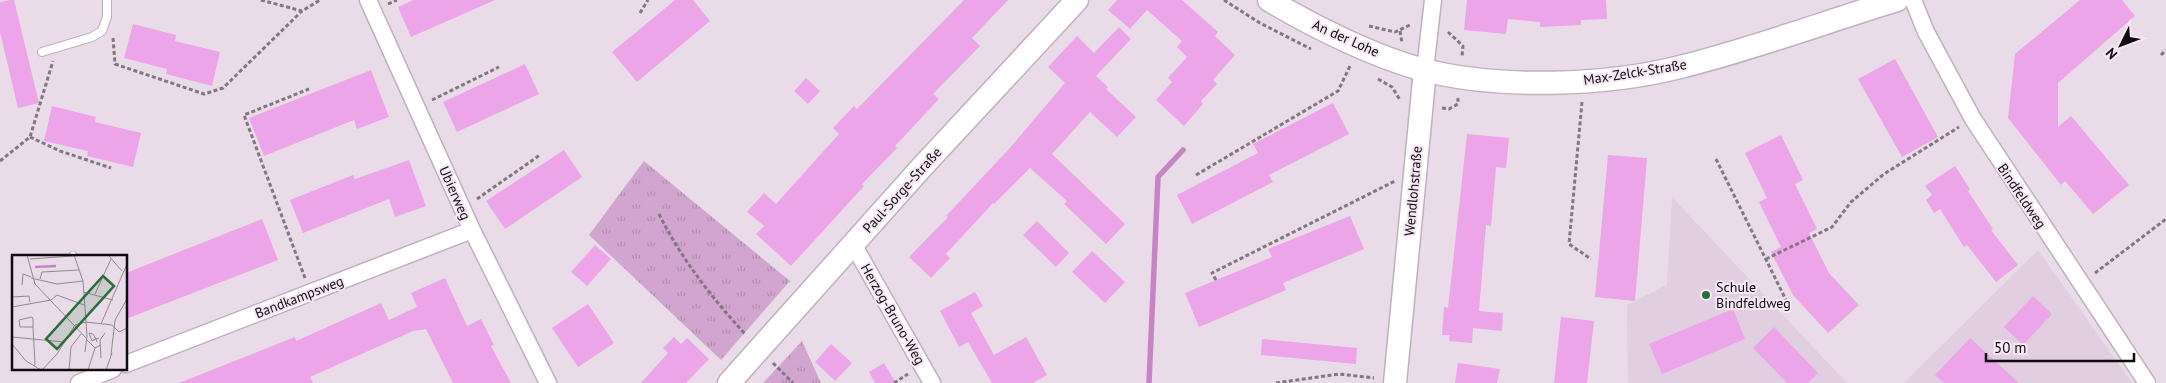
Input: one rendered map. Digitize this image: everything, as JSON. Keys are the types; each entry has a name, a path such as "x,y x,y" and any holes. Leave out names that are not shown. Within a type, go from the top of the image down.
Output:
{"street":[{"name":"Ubierweg","path":"368,0 462,209 548,383"},
{"name":"Paul-Sorge-Straße","path":"730,383 853,244 1077,0"},
{"name":"An der Lohe","path":"1269,0 1321,28 1400,62 1425,70"},
{"name":"Wendlohstraße","path":"1396,381 1425,70 1434,0"},
{"name":"Max-Zelck-Straße","path":"1425,70 1498,82 1600,81 1680,67 1897,0"},
{"name":"Bindfeldweg","path":"1913,0 1926,32 1973,119 2147,383"},
{"name":"Bandkampsweg","path":"128,363 472,230"},
{"name":"Herzog-Bruno-Weg","path":"853,244 932,383"},
{"path":"79,383 111,370"}],"lane":[{"path":"42,52 92,37 102,31 108,16 107,0"}],"path":[{"path":"262,0 302,11"},
{"path":"102,31 114,38 115,64 204,94 223,88 302,11 320,0"},
{"path":"640,13 648,0"},
{"path":"1360,23 1388,32 1400,31"},
{"path":"0,161 30,137 51,72 55,49"},
{"path":"2161,55 2166,50"},
{"path":"1196,175 1338,91 1350,66"},
{"path":"417,108 499,67"},
{"path":"1584,82 1569,244 1591,259"},
{"path":"310,89 244,115 311,293"},
{"path":"30,137 111,168"},
{"path":"1766,259 1832,227 1851,202 1884,174 1942,138"},
{"path":"462,209 540,155"},
{"path":"1716,159 1791,310"},
{"path":"1216,280 1212,272 1415,171"},
{"path":"660,214 674,244 692,271 759,350 793,383"},
{"path":"2088,278 2166,219"},
{"path":"1276,383 1339,374 1396,381"}],"shaded area":[{"name":"Schule Bindfeldweg","path":"1672,197 1847,383 1628,383 1627,305 1667,285"},
{"path":"2038,250 2132,383 1904,383"}],"green space":[{"path":"644,161 790,281 721,360 589,235"},
{"path":"802,341 821,383 763,383"}],"building":[{"path":"14,0 39,103 18,108 0,32 0,2"},
{"path":"413,0 495,0 411,37 398,7"},
{"path":"675,0 693,0 710,21 637,82 612,52"},
{"path":"964,0 1008,0 972,38 980,46 933,94 939,99 895,146 897,148 862,184 864,186 791,266 756,234 764,226 747,212 764,193 776,204 839,134 833,128 854,106 857,109"},
{"path":"1117,0 1182,0 1218,32 1215,36 1235,55 1213,80 1217,84 1201,101 1203,104 1184,126 1156,100 1172,82 1168,78 1187,57 1177,47 1182,41 1147,10 1130,29 1108,10"},
{"path":"1467,0 1606,0 1607,19 1581,20 1581,25 1540,27 1540,22 1508,19 1506,34 1464,30"},
{"path":"2080,0 2122,0 2135,16 2058,83 2058,127 2071,116 2129,185 2093,214 2065,181 2061,185 2008,118 2015,54"},
{"path":"133,24 176,35 175,41 220,52 212,86 166,74 167,69 124,58"},
{"path":"1119,27 1131,39 1096,76 1108,87 1106,89 1136,117 1117,137 1090,112 1052,154 1125,224 1106,244 1064,204 1067,201 1030,168 993,203 946,254 950,258 931,278 909,257 1009,149 1065,83 1048,67 1077,36 1094,53"},
{"path":"1895,59 1938,137 1902,157 1858,79"},
{"path":"525,64 539,94 457,132 443,102"},
{"path":"371,70 389,117 357,129 354,120 264,156 249,118"},
{"path":"806,78 820,91 808,104 794,91"},
{"path":"1333,103 1349,134 1269,175 1273,182 1192,224 1177,195 1258,153 1253,144"},
{"path":"52,106 96,117 95,122 141,133 133,167 87,156 88,151 44,141"},
{"path":"1467,134 1509,138 1506,168 1496,167 1491,226 1486,225 1479,311 1503,313 1502,331 1473,328 1472,343 1449,341 1450,335 1442,335 1444,307 1448,308"},
{"path":"1781,135 1803,180 1795,184 1817,229 1809,233 1829,273 1859,305 1828,333 1793,295 1771,252 1781,247 1759,202 1767,198 1745,153"},
{"path":"564,150 582,177 505,229 486,201"},
{"path":"1608,155 1647,158 1635,301 1595,297"},
{"path":"409,160 426,206 395,217 389,199 303,233 290,200 353,175 355,179"},
{"path":"1955,166 1970,189 1968,191 1993,229 1991,230 2018,265 1996,282 1967,245 1964,247 1940,209 1934,213 1926,200 1932,195 1925,186"},
{"path":"1350,216 1364,249 1283,283 1286,290 1199,327 1185,293 1272,257 1268,249"},
{"path":"262,219 278,260 128,318 128,272"},
{"path":"1037,221 1069,253 1056,267 1023,235"},
{"path":"595,245 611,259 587,286 571,272"},
{"path":"1092,251 1125,282 1105,303 1072,272"},
{"path":"445,278 467,326 481,319 494,345 491,346 511,383 453,383 426,329 413,331 310,377 313,383 179,383 295,337 296,341 381,303 389,320 417,307 411,293"},
{"path":"975,292 983,306 971,313 994,355 1026,337 1047,375 1033,383 992,383 968,342 959,347 940,311"},
{"path":"2033,296 2052,314 2023,345 2004,327"},
{"path":"588,304 614,343 578,367 552,328"},
{"path":"1733,309 1745,339 1662,374 1649,344"},
{"path":"1561,317 1594,321 1587,383 1554,383"},
{"path":"1774,327 1818,373 1808,383 1787,383 1753,348"},
{"path":"674,337 681,344 687,338 709,359 686,383 641,383 668,353 663,348"},
{"path":"1970,338 2019,383 1944,383 1935,375"},
{"path":"1262,339 1357,348 1356,364 1261,355"},
{"path":"831,344 852,363 835,381 815,362"},
{"path":"884,363 896,383 875,383 869,372"},
{"path":"1458,363 1500,369 1497,383 1455,383"}],"waterway":[{"path":"1149,383 1158,177 1183,150"}],"place":[{"name":"Schule Bindfeldweg","path":"1706,295"}]}
